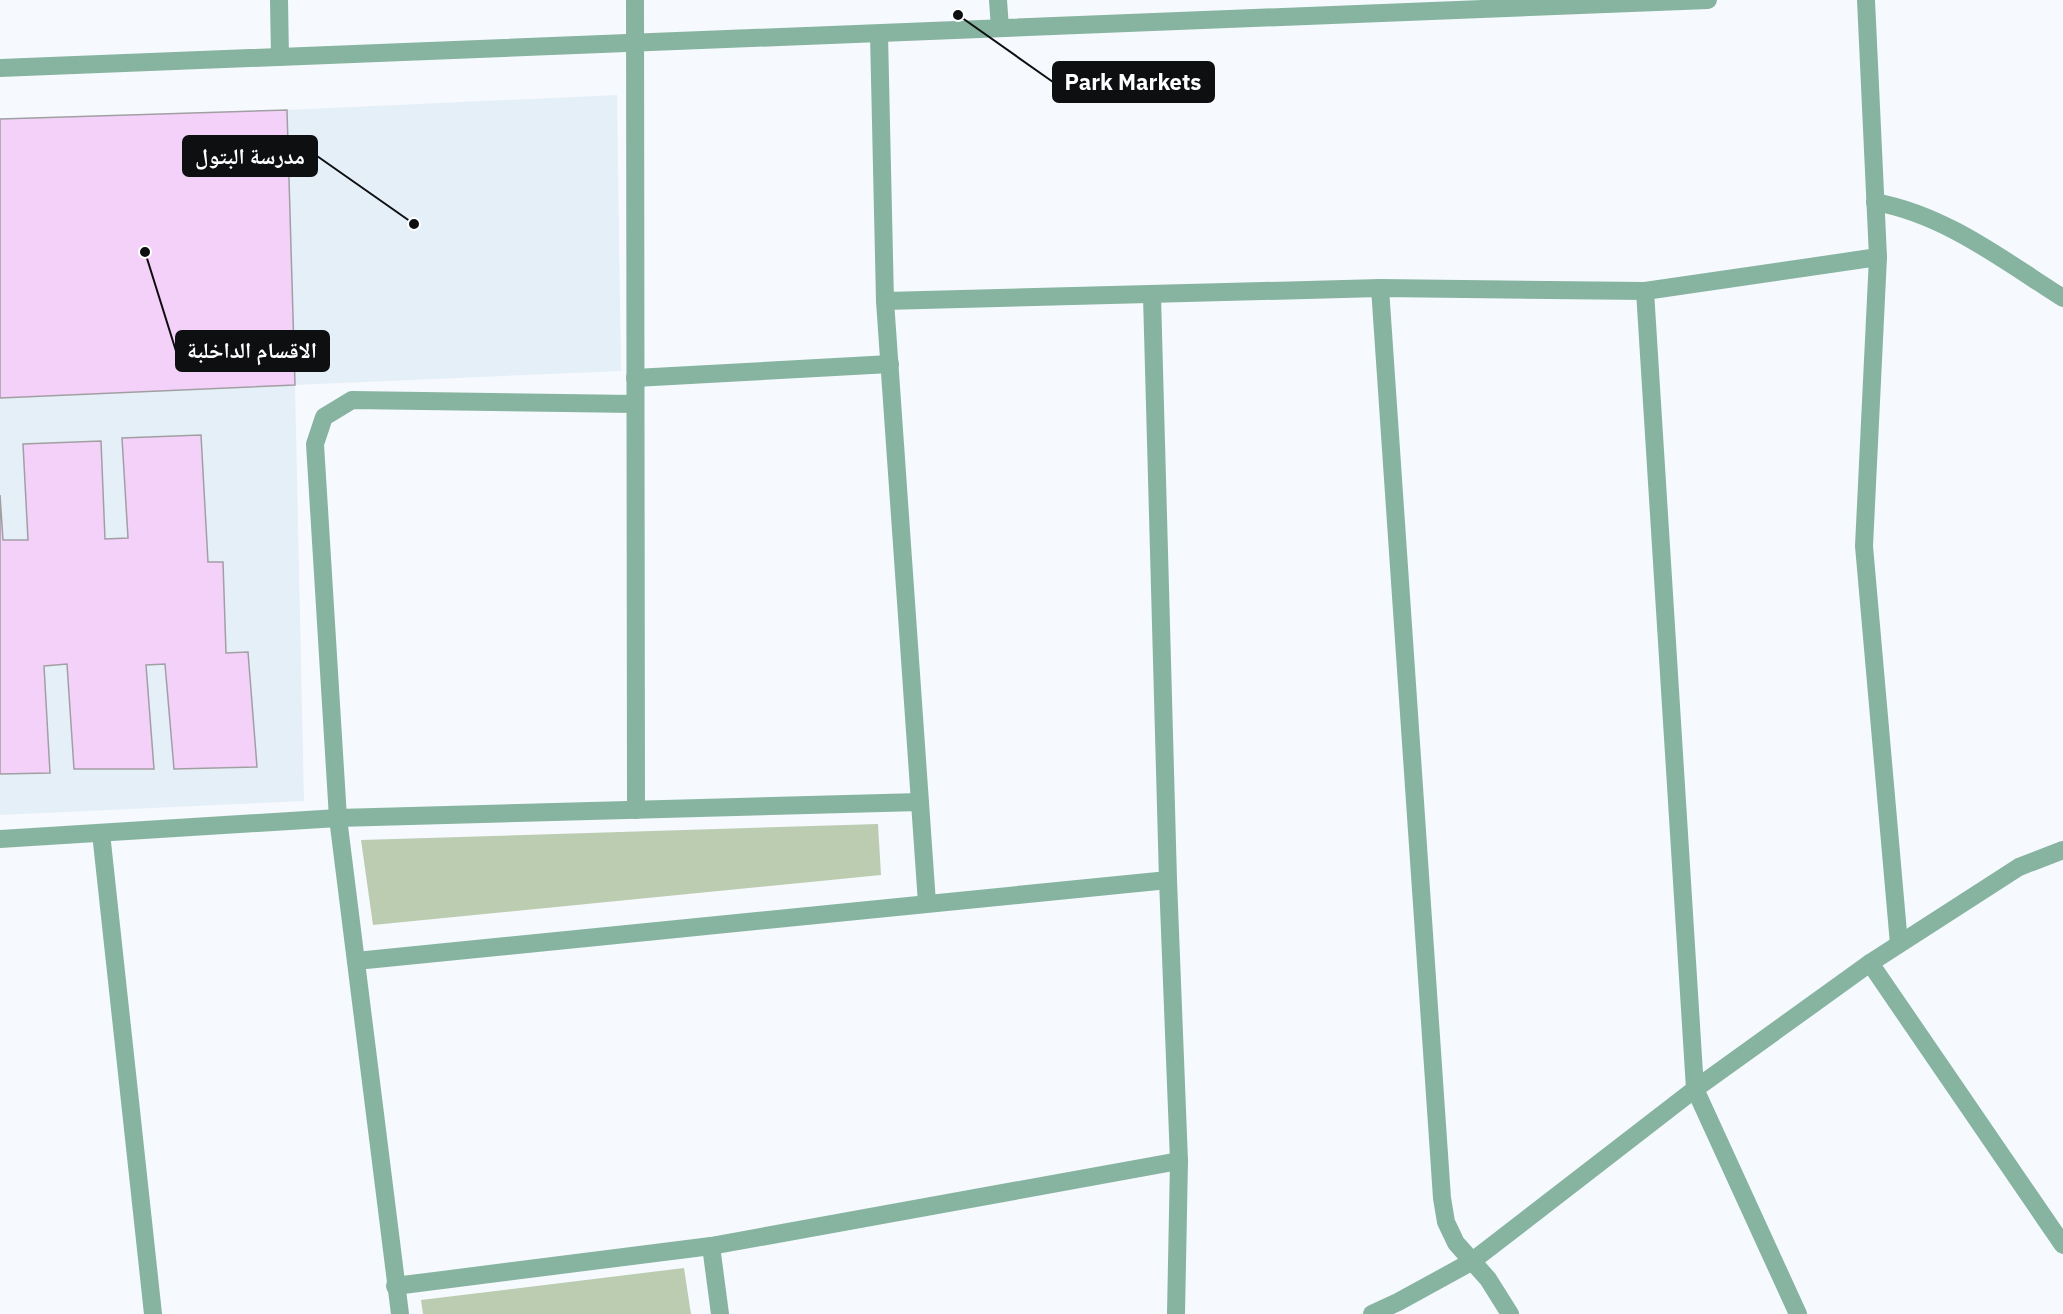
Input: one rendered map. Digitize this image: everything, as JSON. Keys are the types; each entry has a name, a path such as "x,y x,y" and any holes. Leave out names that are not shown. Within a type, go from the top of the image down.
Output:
{"street":[{"path":"279,0 280,57"},
{"path":"635,0 637,43 636,810"},
{"path":"998,0 1000,28"},
{"path":"0,68 879,34 1336,7 1708,0"},
{"path":"1866,0 1878,257 1864,546 1899,944"},
{"path":"879,34 885,301 927,903"},
{"path":"1875,202 1916,211 1940,221 2063,298"},
{"path":"885,301 1152,296 1380,288 1645,291 1878,257"},
{"path":"1380,288 1442,1198 1446,1222 1456,1243 1488,1279 1510,1314"},
{"path":"1645,291 1695,1089 1798,1314"},
{"path":"1152,296 1168,880 1179,1161 1176,1314"},
{"path":"635,378 890,364"},
{"path":"400,1314 338,818 315,444 324,417 352,400 635,404"},
{"path":"0,839 338,818 920,802"},
{"path":"101,833 153,1314"},
{"path":"1372,1314 1471,1262 1695,1089 1870,963 2019,867 2063,850"},
{"path":"356,961 1168,880"},
{"path":"1870,963 2063,1245"},
{"path":"395,1286 711,1246 1179,1161"},
{"path":"711,1246 720,1314"}],"shaded area":[{"path":"617,95 621,371 295,385 287,110"},
{"path":"295,385 304,801 0,815 0,398"}],"green space":[{"path":"878,824 881,875 373,925 361,840"},
{"path":"684,1268 691,1314 423,1314 421,1300"}],"building":[{"path":"287,110 295,385 0,398 0,119"},
{"path":"201,435 208,562 223,562 226,653 248,652 257,767 174,769 165,664 146,665 154,769 74,769 67,664 44,666 50,773 0,774 0,495 3,540 28,540 23,444 101,441 105,539 128,538 122,438"}],"place":[{"name":"Park Markets","path":"958,15"},
{"name":"مدرسة البتول","path":"414,224"},
{"name":"الاقسام الداخلبة","path":"145,252"}]}
